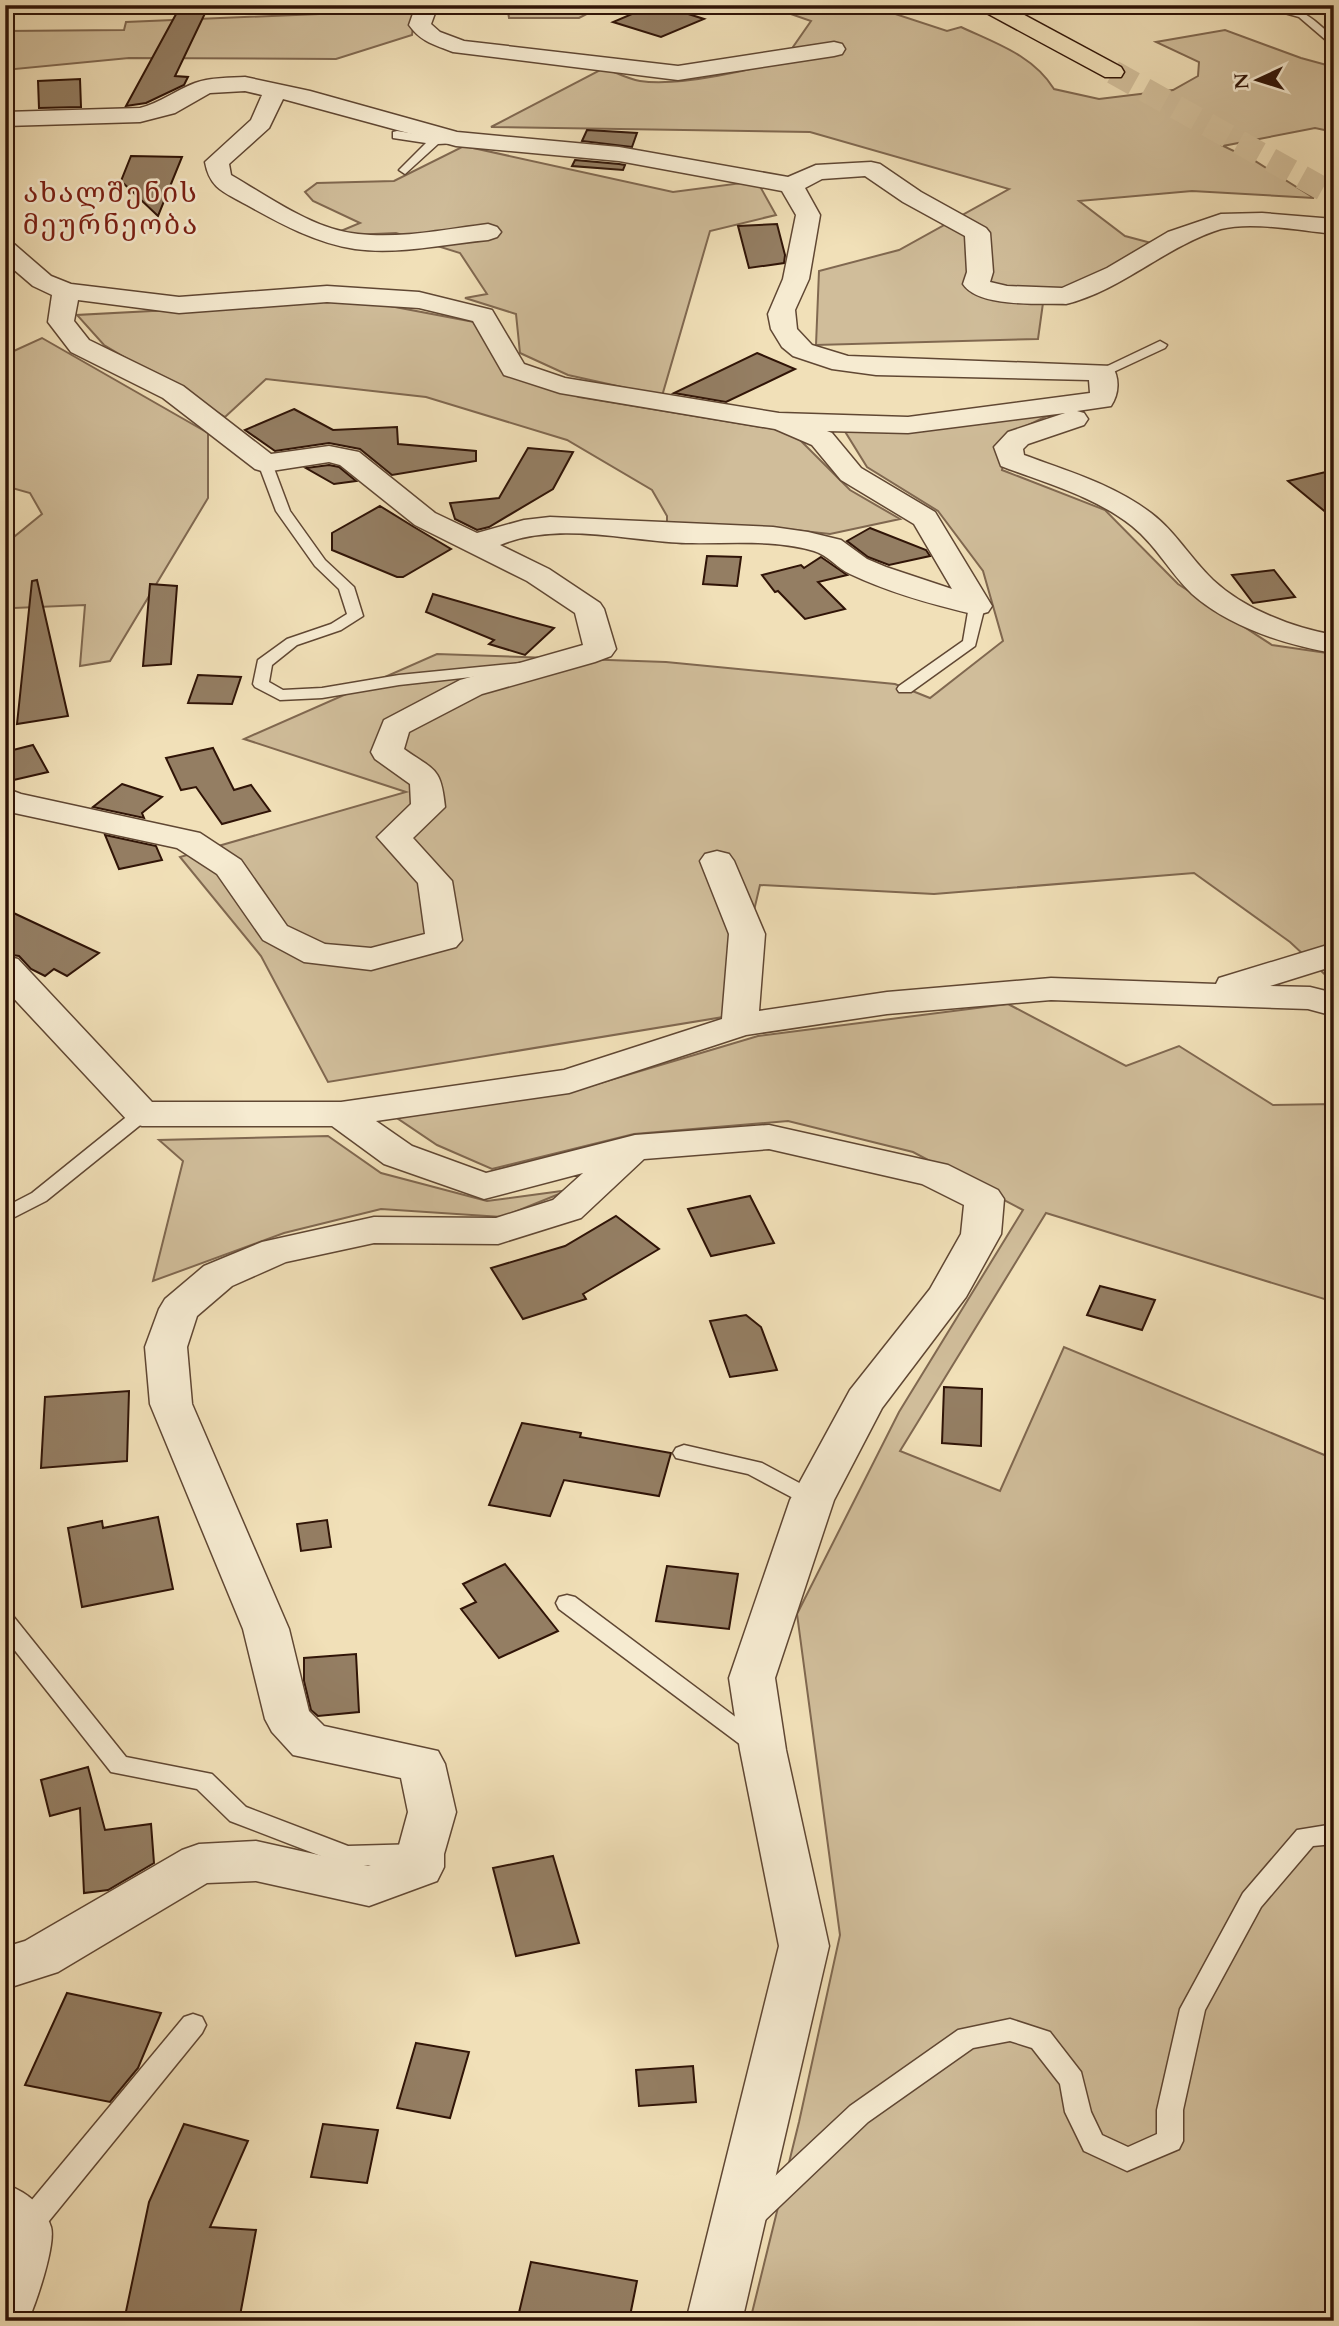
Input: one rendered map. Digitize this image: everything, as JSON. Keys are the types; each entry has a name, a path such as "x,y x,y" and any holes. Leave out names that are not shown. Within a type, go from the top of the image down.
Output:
{"highway":[{"path":"989,5 1113,72"}],"street":[{"path":"428,5 420,25 432,37 461,47 678,73 834,49"},
{"path":"5,119 140,115 167,108 203,88 245,84 276,90 445,140 619,155 791,185 816,172 852,167 871,169 977,233 979,272 976,284 982,289 1007,294 1066,296 1116,273 1177,237 1221,221 1262,220 1334,227"},
{"path":"276,90 261,123 218,162 220,178 266,206 314,229 356,242 412,240 488,232"},
{"path":"791,185 808,215 801,232 795,282 781,312 786,332 803,352 840,364 1102,386"},
{"path":"1306,224 1334,235"},
{"path":"5,248 42,281 66,291 179,305 327,294 419,300 483,316 514,369 559,385 779,421 908,425 1102,386"},
{"path":"5,798 10,802 188,840 229,867 275,933 317,954 371,959 444,940 435,881 394,837 428,807 426,780 387,752 395,727 471,687 532,668 575,661 600,649 589,609 538,575 425,519 349,458 329,454 265,463 173,392 80,346 61,322 66,291"},
{"path":"1102,386 1083,416 1018,438 1008,447 1011,460 1117,503 1143,520 1205,589 1265,625 1317,642 1334,644"},
{"path":"779,421 822,439 851,474 925,518 977,606"},
{"path":"474,545 495,534 547,526 609,527 691,534 776,534 829,545 857,567 977,606"},
{"path":"717,861 747,934 740,1025"},
{"path":"1206,994 1334,954"},
{"path":"5,967 142,1114 341,1114 569,1081 740,1025 887,1003 1051,989 1310,998 1334,1005"},
{"path":"341,1114 398,1155 484,1186 635,1147 769,1137 934,1174 984,1199 981,1234 946,1297 865,1400 812,1500 752,1678 763,1750 804,1946 714,2321"},
{"path":"5,1968 40,1957 199,1864 256,1861 369,1885 420,1867 420,1854 432,1812 421,1764 310,1742 288,1719 267,1629 171,1404 166,1347 179,1309 218,1276 276,1251 374,1230 498,1231 567,1209 635,1147"},
{"path":"5,2310 13,2294 12,2222"}],"lane":[{"path":"1261,5 1303,15 1334,44"},
{"path":"397,135 445,140"},
{"path":"405,170 445,140"},
{"path":"1102,386 1160,345"},
{"path":"265,463 284,511 320,563 346,587 355,616 337,627 292,642 264,663 261,684 280,695 322,693 399,680 532,668"},
{"path":"905,689 970,643 977,606"},
{"path":"5,1216 39,1198 142,1114"},
{"path":"684,1453 754,1468 812,1500"},
{"path":"567,1603 763,1750"},
{"path":"5,1622 119,1765 204,1781 238,1814 347,1856 420,1854"},
{"path":"737,2229 859,2114 967,2038 1010,2030 1041,2040 1072,2080 1078,2112 1093,2143 1126,2159 1170,2141 1170,2110 1193,2009 1252,1900 1306,1837 1334,1834"},
{"path":"12,2222 193,2025"}],"shaded area":[{"path":"507,5 604,5 579,18 509,18"},
{"path":"765,5 868,5 947,31 961,27 1024,59 1045,77 1054,89 1099,99 1173,90 1198,76 1199,62 1156,42 1225,30 1334,67 1334,132 1315,128 1223,146 1255,161 1314,198 1192,191 1079,201 1125,236 1159,245 1043,303 1038,339 816,345 819,271 899,250 1009,189 810,132 491,127 604,68 640,81 676,81 739,71 795,57 793,47 811,21"},
{"path":"415,10 412,35 336,59 129,58 5,70 5,31 124,30 126,22"},
{"path":"464,146 673,192 757,181 776,215 710,231 662,396 568,375 520,353 516,314 465,298 487,294 460,253 396,233 329,236 360,223 313,201 305,192 317,183 394,181"},
{"path":"358,300 474,322 499,365 579,397 792,432 850,490 900,519 830,534 767,527 667,526 667,516 652,490 567,440 426,397 266,379 225,417 104,345 77,315"},
{"path":"42,338 208,433 208,498 110,661 80,666 85,605 14,608 9,541 42,514 30,493 5,486 5,355"},
{"path":"1064,408 1007,435 1002,470 1105,510 1178,584 1272,645 1334,654 1334,983 1290,942 1194,873 934,894 760,885 729,1016 328,1082 261,956 180,857 406,792 244,739 437,654 666,662 895,684 930,698 1003,641 983,571 938,511 867,467 841,425"},
{"path":"1008,1004 1126,1066 1179,1046 1273,1105 1334,1104 1334,1302 1046,1213 900,1451 1000,1491 1064,1347 1334,1459 1334,2321 750,2321 799,2122 840,1935 797,1614 899,1412 1023,1210 913,1152 788,1121 634,1134 492,1169 437,1145 394,1116 580,1089 758,1036"},
{"path":"328,1136 381,1173 487,1201 569,1190 502,1217 381,1209 284,1233 153,1281 183,1161 159,1140"}],"building":[{"path":"181,5 209,5 175,76 188,77 184,85 146,103 126,106"},
{"path":"653,5 704,19 661,37 613,22"},
{"path":"80,79 81,107 39,108 38,81"},
{"path":"587,130 637,133 632,147 582,141"},
{"path":"131,156 182,157 158,216 121,181"},
{"path":"575,160 625,165 623,170 572,166"},
{"path":"777,224 785,255 784,263 749,268 738,226"},
{"path":"757,353 795,369 726,402 674,393"},
{"path":"294,409 333,430 397,427 398,444 476,451 476,461 392,475 360,449 329,443 275,451 245,430"},
{"path":"528,448 573,452 553,489 489,527 477,530 455,519 450,503 499,498"},
{"path":"329,465 339,467 356,481 334,484 306,468"},
{"path":"1334,470 1334,519 1288,481"},
{"path":"380,506 451,549 403,577 397,577 332,550 332,533"},
{"path":"870,528 926,550 930,556 889,565 868,557 847,541"},
{"path":"707,556 741,557 737,586 703,584"},
{"path":"821,557 847,575 818,582 845,609 805,619 778,591 775,592 762,575 801,565 804,568"},
{"path":"1274,570 1295,597 1253,603 1232,575"},
{"path":"37,580 68,716 17,724 32,581"},
{"path":"150,584 177,586 171,664 143,666"},
{"path":"433,594 554,628 525,655 489,644 494,640 426,612"},
{"path":"198,675 241,677 232,704 188,703"},
{"path":"33,745 48,772 5,782 5,752"},
{"path":"213,748 234,790 251,785 270,811 222,824 196,787 181,790 166,758"},
{"path":"122,784 162,797 142,813 144,818 93,807"},
{"path":"105,835 156,846 162,860 119,869"},
{"path":"5,909 99,953 67,976 54,969 45,976 31,969 19,956 5,954"},
{"path":"750,1196 774,1243 711,1256 688,1209"},
{"path":"616,1216 659,1249 583,1294 586,1299 523,1319 491,1268 565,1246"},
{"path":"1100,1286 1155,1300 1142,1330 1087,1315"},
{"path":"746,1315 761,1327 777,1370 730,1377 710,1321"},
{"path":"944,1387 982,1389 981,1446 942,1443"},
{"path":"129,1391 127,1461 41,1468 45,1397"},
{"path":"522,1423 581,1433 580,1437 671,1453 659,1496 564,1480 550,1516 489,1505"},
{"path":"158,1517 173,1589 82,1607 68,1528 102,1521 103,1528"},
{"path":"327,1520 331,1547 301,1551 297,1524"},
{"path":"505,1564 558,1631 499,1658 461,1609 476,1602 463,1584"},
{"path":"667,1566 738,1574 729,1629 656,1621"},
{"path":"356,1654 359,1712 318,1716 311,1710 304,1681 304,1658"},
{"path":"88,1767 105,1830 151,1824 154,1863 108,1890 84,1893 80,1808 50,1816 41,1780"},
{"path":"553,1856 579,1943 516,1956 493,1868"},
{"path":"67,1993 161,2013 138,2068 110,2102 25,2085"},
{"path":"416,2043 469,2052 450,2118 397,2108"},
{"path":"693,2066 696,2102 639,2106 636,2070"},
{"path":"184,2124 248,2141 210,2227 256,2230 239,2321 124,2321 149,2202"},
{"path":"323,2124 378,2130 367,2183 311,2177"},
{"path":"531,2262 637,2281 629,2321 517,2321"}],"tunnel":[{"path":"1113,72 1334,195"}],"district":[{"name":"ახალშენის მეურნეობა","path":"111,209"}]}
